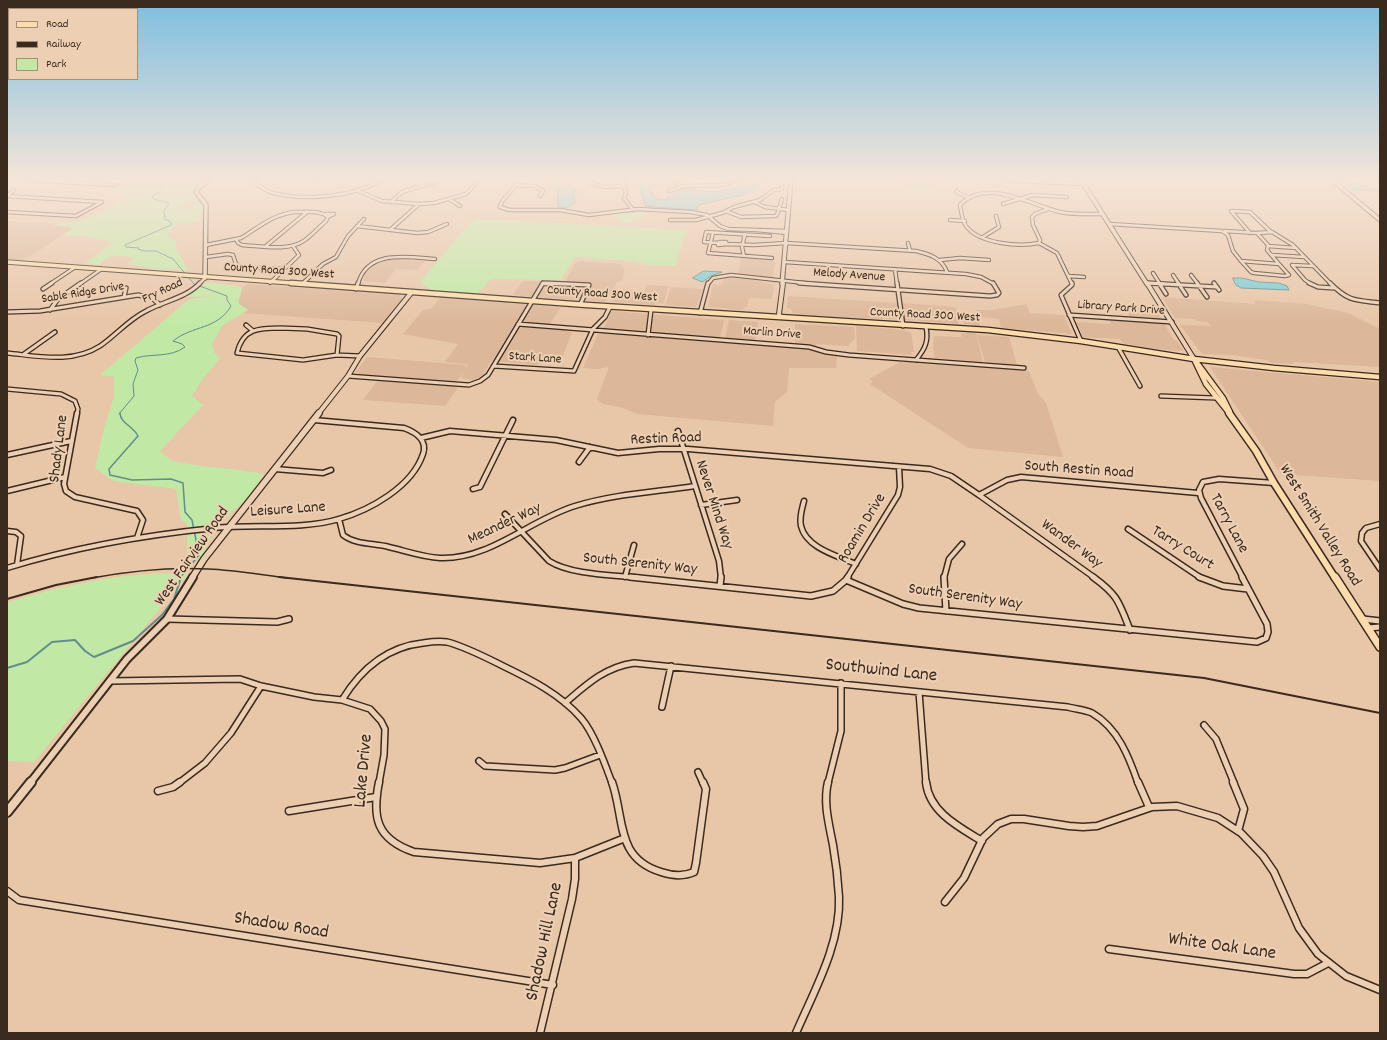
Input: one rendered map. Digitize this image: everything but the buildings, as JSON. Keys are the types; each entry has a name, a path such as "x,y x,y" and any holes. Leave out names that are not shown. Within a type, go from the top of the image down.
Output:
{"main road":[{"name":"County Road 300 West","path":"7,262 270,283 651,310 988,330 1081,341 1194,358 1305,372 1380,377"},
{"name":"West Smith Valley Road","path":"1194,358 1196,366 1215,398 1234,420 1261,459 1274,483 1380,647"},
{"name":"West Smith Valley Road","path":"1194,358 1223,398 1234,420"}],"street":[{"name":"Fry Road","path":"7,353 60,358 78,356 96,348 141,314 160,305 178,299 189,292 205,278 206,229"},
{"path":"206,245 236,239 254,229"},
{"path":"266,246 288,229"},
{"path":"236,239 240,244 293,246 304,241 318,229"},
{"path":"301,285 323,264 336,257 348,236 355,229"},
{"path":"383,229 418,233 428,232 436,229"},
{"path":"736,229 787,232"},
{"path":"780,317 779,314 787,229"},
{"path":"968,229 983,236 1004,243 1039,243 1057,253 1072,285 1061,295 1062,299 1081,341"},
{"path":"983,236 996,229"},
{"path":"1035,229 1040,240 1039,243"},
{"name":"West Smith Valley Road","path":"1112,229 1194,358"},
{"path":"1182,229 1250,233 1272,232"},
{"path":"1246,229 1250,233"},
{"path":"1268,229 1295,246 1312,266 1342,295 1353,300 1380,303"},
{"path":"1222,231 1228,235 1234,251 1251,272 1289,275 1267,250 1268,246 1257,233"},
{"path":"770,236 706,232 704,242 718,243 718,245 786,243 910,251 926,254 940,260 945,266 946,272 785,262"},
{"path":"713,233 709,253 772,258"},
{"path":"744,256 743,245 745,234"},
{"path":"908,243 910,251"},
{"path":"270,283 299,255 293,246"},
{"path":"1268,246 1295,246"},
{"path":"206,257 228,254 233,255 236,264 240,267 284,269"},
{"path":"1272,255 1304,257"},
{"path":"356,289 361,277 372,264 382,258 391,256 435,259"},
{"path":"940,260 960,258 989,260"},
{"path":"1241,261 1279,264"},
{"path":"1312,266 1292,265 1310,285 1316,287 1334,288"},
{"path":"43,289 74,268"},
{"path":"895,269 903,326"},
{"path":"50,310 54,302 100,270"},
{"name":"Melody Avenue","path":"700,313 708,282 717,277 728,276 754,277 783,282 990,296 997,295 999,292 996,286 988,280 971,274 946,272"},
{"path":"1153,273 1166,294"},
{"path":"1173,275 1186,295"},
{"path":"1192,275 1207,297"},
{"path":"1069,276 1084,277"},
{"path":"348,376 469,385 480,381 488,375 543,283 589,285 580,305"},
{"path":"1147,283 1218,288 1214,283"},
{"path":"124,297 126,288"},
{"name":"West Fairview Road","path":"7,812 109,681 131,655 167,619 204,560 348,376 360,356 411,293"},
{"name":"Sable Ridge Drive","path":"7,312 25,313 50,310 138,295 154,298 160,305"},
{"path":"593,329 605,316 610,307"},
{"path":"648,335 651,310"},
{"name":"Library Park Drive","path":"1069,315 1172,322"},
{"name":"Marlin Drive","path":"518,324 809,346 834,353 1024,368"},
{"path":"246,325 253,331"},
{"path":"916,360 928,343 929,338 926,327"},
{"path":"337,355 339,336 337,334 318,331 270,328 253,331 240,342 237,353 246,356 297,360 337,355 360,356"},
{"name":"Stark Lane","path":"494,366 574,371 593,329"},
{"path":"24,354 55,332"},
{"path":"1118,347 1140,386"},
{"name":"Shady Lane","path":"7,388 58,393 72,398 78,409 65,477 65,488 72,496 137,511 143,520 137,538"},
{"path":"1161,396 1215,398"},
{"path":"314,420 402,428 421,438"},
{"path":"473,489 480,487 513,420"},
{"name":"Restin Road","path":"421,438 448,431 556,440 618,453 682,448 914,468 943,472 979,495"},
{"name":"Never Mind Way","path":"678,431 682,448 719,560 721,572 720,586"},
{"name":"Leisure Lane","path":"7,568 74,550 137,538 207,529 308,524 339,519 378,501 401,484 423,456 424,449 421,438"},
{"path":"7,455 71,441"},
{"path":"579,462 590,447"},
{"name":"Roamin Drive","path":"846,580 898,495 900,485 899,467"},
{"path":"275,468 322,473 331,470"},
{"path":"7,491 65,477"},
{"name":"South Restin Road","path":"979,495 1004,480 1021,478 1198,492"},
{"name":"Tarry Lane","path":"1263,641 1268,634 1268,624 1248,589 1198,492 1199,487 1203,482 1214,479 1274,483"},
{"name":"Meander Way","path":"339,519 343,535 350,540 444,558 475,553 487,549 573,507 605,499 695,486"},
{"name":"Wander Way","path":"979,495 1109,588 1119,601 1130,630"},
{"path":"701,505 737,500"},
{"path":"804,501 800,514 804,535 816,546 856,564"},
{"name":"South Serenity Way","path":"505,514 549,561 558,567 571,571 814,596 833,591 846,580 909,606 1247,643 1263,641"},
{"path":"1380,524 1370,525 1361,533 1360,536 1360,541 1380,569"},
{"name":"Tarry Court","path":"1128,528 1142,539 1203,579 1223,586 1248,589"},
{"path":"7,531 16,532 21,536 17,565"},
{"path":"946,611 943,582 944,571 951,554 962,544"},
{"path":"625,577 634,545"},
{"path":"167,619 276,622 289,619"},
{"path":"1362,619 1380,621"},
{"path":"1367,628 1380,627"},
{"path":"342,700 353,682 366,668 382,656 407,644 438,642 448,643 467,650 528,678 565,703 588,726 616,795 625,838 632,856 648,868 682,876 694,872 706,789 698,772"},
{"name":"Southwind Lane","path":"565,703 599,675 631,663 1068,707 1092,713 1111,729 1127,752 1142,794 1149,807"},
{"path":"662,707 670,666"},
{"name":"Lake Drive","path":"109,681 240,679 261,686 314,697 342,700 370,709 381,721 385,729 384,755 376,797 376,818 381,829 393,841 414,852 540,863 575,858 625,838"},
{"path":"796,1033 823,970 835,934 839,899 837,869 826,806 826,792 841,732 841,683"},
{"path":"158,791 173,787 188,777 219,749 261,686"},
{"path":"919,692 927,791 931,801 941,813 982,841"},
{"path":"1204,725 1216,739 1244,809 1238,832"},
{"path":"479,761 485,766 555,770 565,768 600,754"},
{"path":"289,811 376,797"},
{"path":"945,902 964,878 987,833 999,822 1011,818 1084,828 1109,822 1149,807 1173,805 1208,814 1226,822 1238,832 1258,851 1272,869 1303,935 1328,963 1356,982 1380,990"},
{"name":"Shadow Hill Lane","path":"540,1033 553,985 574,890 575,858"},
{"name":"Shadow Road","path":"7,891 19,900 553,985"},
{"name":"White Oak Lane","path":"1109,949 1294,974 1307,974 1328,963"}],"shaded area":[{"path":"7,229 73,229 22,261 7,260"},
{"path":"741,258 775,261 773,278 738,274"},
{"path":"383,259 425,261 417,270 396,269 385,283 364,281 364,276 375,264 378,264"},
{"path":"581,261 621,264 625,271 622,281 617,282 607,300 604,302 513,295 524,281 565,282 575,263"},
{"path":"727,278 752,279 774,285 772,299 749,298 747,306 742,310 708,307 713,284 721,285 723,280"},
{"path":"248,284 399,295 403,298 383,323 243,313 248,311 238,303 242,288"},
{"path":"647,285 669,286 663,304 655,303 655,305 610,302 623,289 644,292"},
{"path":"671,287 703,289 696,307 665,305"},
{"path":"788,296 947,306 956,308 959,324 893,319 804,316 793,313 791,309 787,308"},
{"path":"1162,297 1255,304 1255,300 1307,304 1348,313 1380,329 1380,367 1293,362 1294,364 1272,363 1267,360 1231,355 1202,354 1180,325 1210,326 1212,328 1208,322 1197,321 1195,319 1175,318"},
{"path":"440,298 561,307 547,328 566,329 572,332 563,356 537,365 491,361 483,375 475,380 461,378 468,364 445,362 458,344 403,334 423,310 432,308"},
{"path":"1026,304 1030,313 1064,315 1072,334 1001,328 999,319 978,317 980,326 964,324 962,313 977,314 976,310 991,310"},
{"path":"1127,304 1153,305 1174,340 1177,341 1183,350 1179,351 1149,348 1122,343 1120,339 1083,337 1076,322 1111,324 1109,320 1132,321 1124,306"},
{"path":"612,311 724,320 719,342 795,347 795,324 854,327 855,339 849,344 849,346 816,344 816,347 837,353 836,368 789,368 787,392 775,402 773,426 637,414 620,407 603,404 597,399 609,367 596,369 583,368 598,334 601,334"},
{"path":"729,320 758,322 755,341 725,339"},
{"path":"856,326 903,330 911,333 914,352 911,352 912,355 857,351"},
{"path":"961,333 976,333 983,362 935,358 933,347 934,336 961,337"},
{"path":"977,335 1009,337 1017,365 985,362"},
{"path":"367,357 466,365 465,370 457,381 457,389 445,406 363,400 380,377 357,375 359,373 355,373"},
{"path":"900,362 1029,371 1038,394 1046,403 1063,457 968,448 870,384 873,382 869,379"},
{"path":"1210,367 1380,382 1380,481 1281,474"}],"green space":[{"path":"73,229 173,229 167,235 176,241 175,245 188,271 172,269 162,270 128,264 135,258 125,256 107,258 100,265 85,263 111,242 91,237 63,235"},
{"path":"465,229 658,229 686,230 675,266 647,265 633,261 575,257 561,280 491,279 477,294 431,290 420,282"},
{"path":"206,283 230,285 242,288 238,303 248,310 223,325 212,344 214,352 220,358 199,384 192,396 203,405 160,451 172,461 264,474 248,497 226,518 208,525 203,534 211,537 202,557 187,561 187,523 181,520 176,489 113,481 95,468 104,428 114,397 114,377 100,375 187,301 196,298 218,296 185,297"},
{"path":"189,573 34,762 7,761 7,603 58,588 93,581 146,574"}],"water":[{"path":"704,271 722,272 711,276 702,282 693,278"},
{"path":"1233,278 1279,283 1287,286 1289,290 1241,288 1236,285"}],"waterway":[{"path":"119,414 134,396 133,384 138,370 135,361 136,358 173,353 185,347 182,344 173,341 189,332 219,319 231,306 227,300 227,296 194,284 173,259 156,251 144,251 138,249 139,248 126,247 125,245 163,229"},
{"path":"120,413 124,422 138,436 109,469 110,475 132,480 171,479 183,483 185,512 192,520 199,555 180,578"},
{"path":"7,668 27,662 52,642 75,640 85,651 94,657 133,641 162,615 174,599 181,577"}],"railway":[{"path":"92,578 121,573 179,569 228,570 287,578"},
{"path":"7,599 56,585 97,577"},
{"path":"279,577 287,578"},
{"path":"287,578 1204,678 1380,713"}]}
